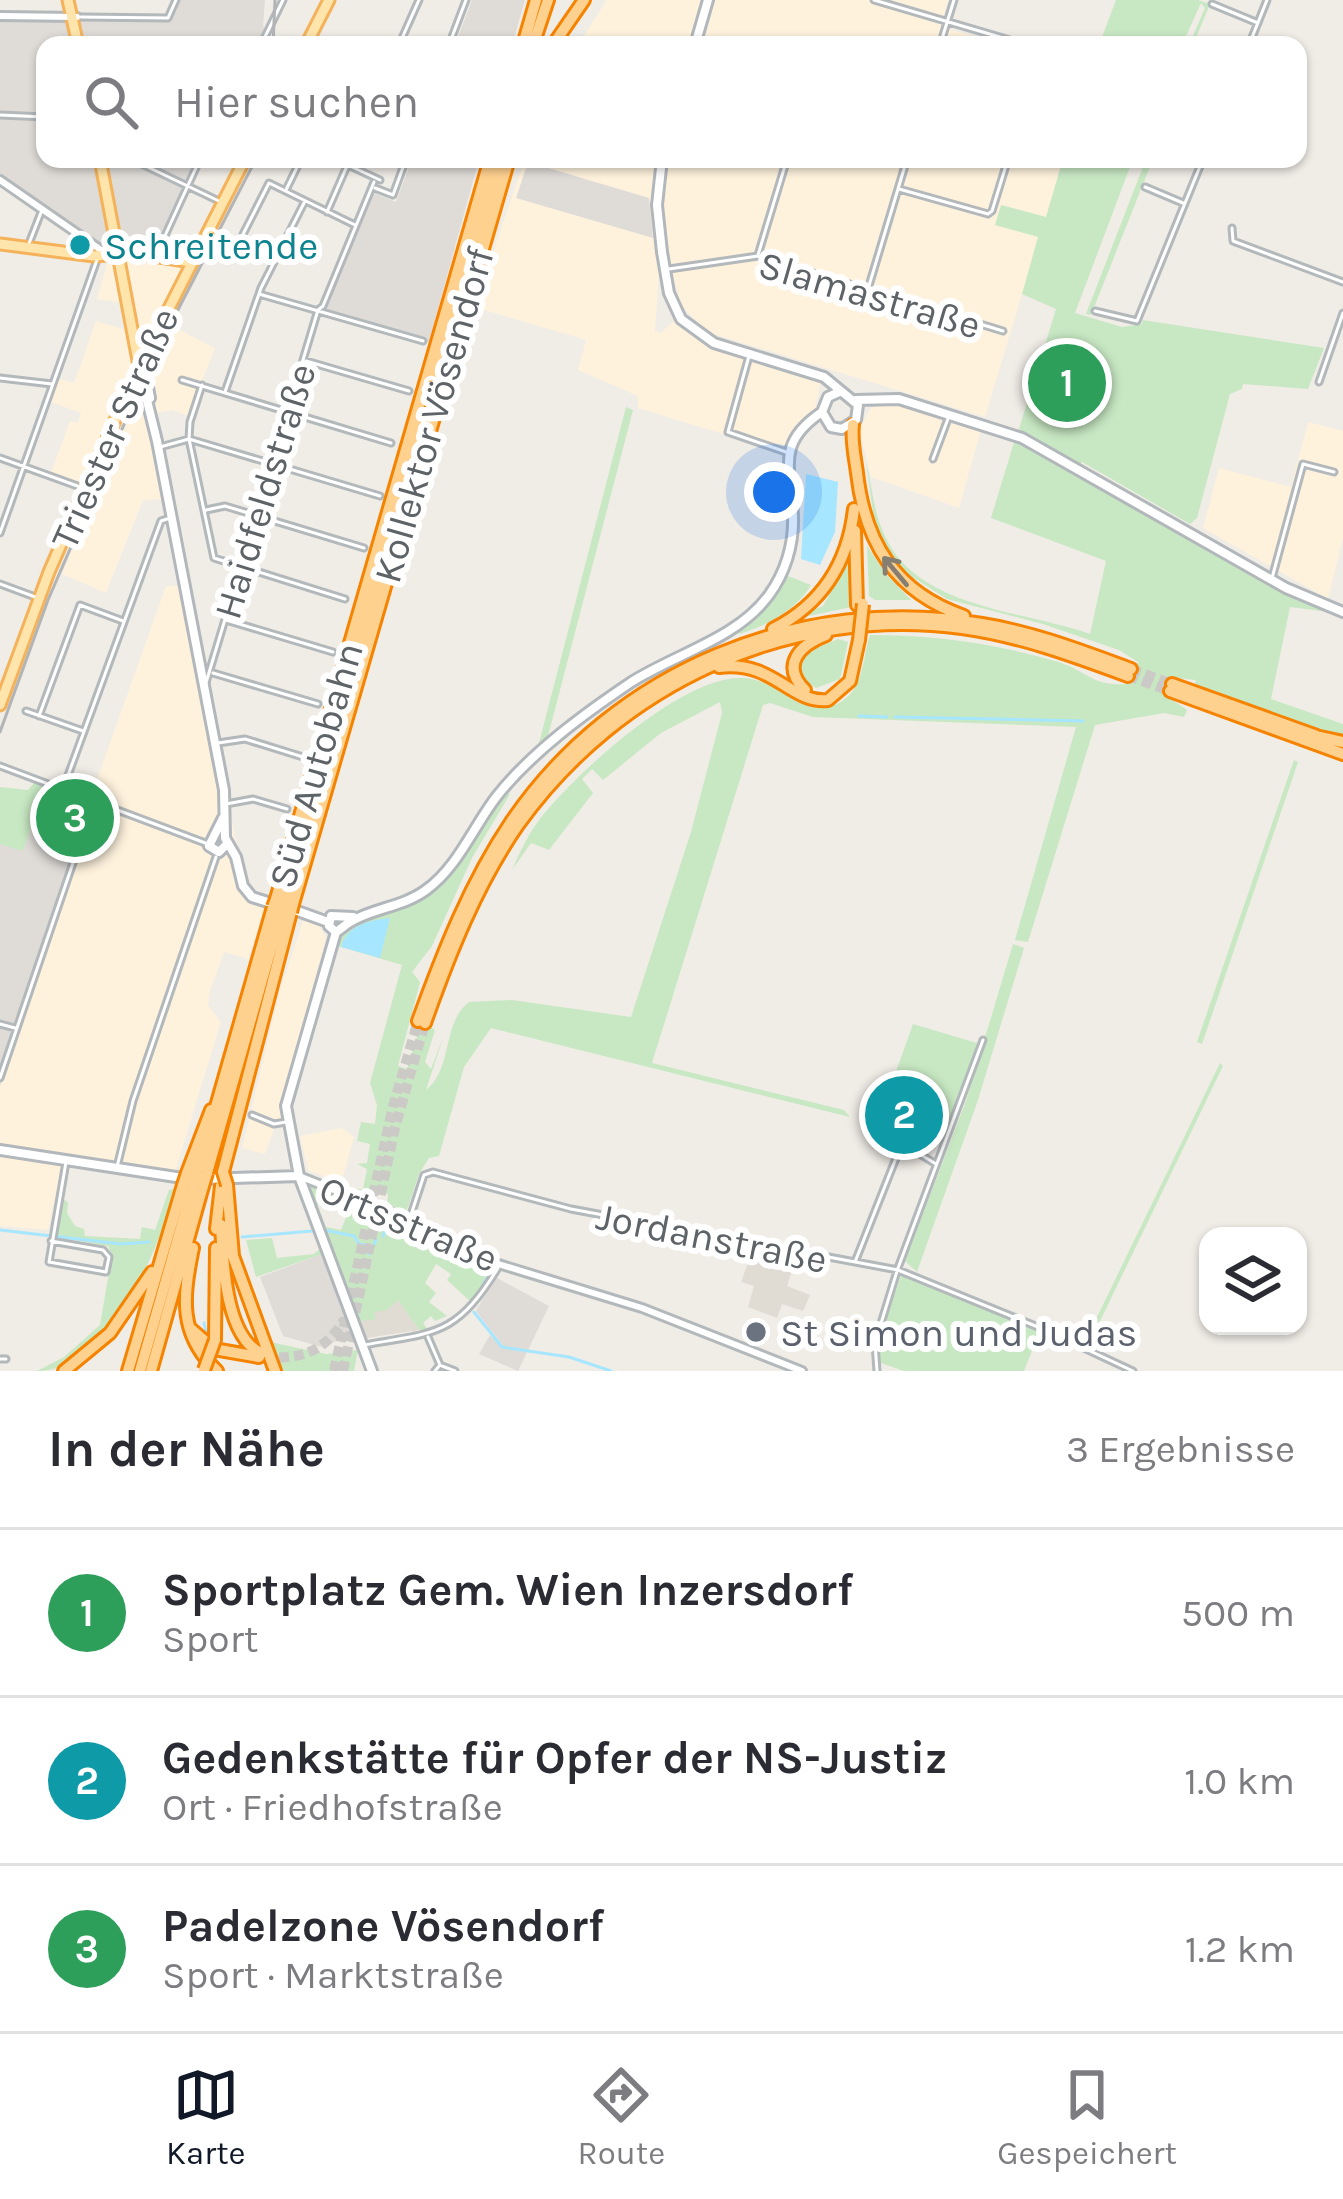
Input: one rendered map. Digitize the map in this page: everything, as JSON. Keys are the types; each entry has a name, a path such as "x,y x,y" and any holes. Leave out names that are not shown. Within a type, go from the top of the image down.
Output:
{"highway":[{"path":"562,36 586,0"},
{"path":"526,36 539,1"},
{"path":"534,36 539,1"},
{"name":"Süd Autobahn","path":"151,1371 199,1204 195,1179 203,1122 218,1097 283,906 488,168"},
{"name":"Süd Autobahn","path":"140,1371 195,1179 283,906 496,168"},
{"name":"Kollektor Vösendorf","path":"204,1371 215,1340 224,1181 283,906 506,168"},
{"path":"687,677 721,666 747,667 779,678 809,699 828,700 850,682 860,604 853,425"},
{"path":"832,426 846,442 860,604"},
{"path":"858,488 869,532 898,577 926,600 983,624"},
{"path":"739,645 785,631 866,618 931,618 1032,635 1130,672 964,628 896,624 850,627 762,645 687,677 594,740 535,802 475,902 422,1022 450,938 483,868 545,778 587,736 641,694 739,645 791,620 821,593 841,562 854,509"},
{"path":"850,627 798,650 793,667 798,684 811,694 835,691 847,673 857,640"},
{"path":"1171,688 1320,737 1342,750 1171,688"},
{"path":"128,1371 160,1258 195,1179"},
{"path":"224,1181 229,1293 242,1338 262,1347"},
{"path":"224,1181 231,1245 262,1347 275,1371"},
{"path":"199,1204 184,1294 185,1322 195,1346 217,1371"},
{"path":"64,1371 119,1322 160,1258"},
{"path":"185,1322 214,1349 262,1347"}],"main road":[{"path":"71,0 78,36"},
{"path":"311,36 329,0"},
{"path":"698,36 708,0"},
{"path":"104,168 171,518 208,672 204,687 226,809 218,844 238,868 252,897 331,925 411,900 436,882 508,783 577,723 646,673 745,620 766,598 781,575 791,543 789,453 804,425 822,412 828,398 824,382 815,374"},
{"name":"Triester Straße","path":"0,705 38,598 153,335 240,168"},
{"path":"661,168 657,205 676,312 704,338 824,377 858,405"},
{"path":"0,244 70,252 158,251 193,260"},
{"path":"120,250 193,260"},
{"path":"120,250 141,362"},
{"path":"139,334 153,335"},
{"path":"828,398 839,392"},
{"path":"858,405 899,399 1040,447 1271,580 1343,613"},
{"path":"795,439 814,424 853,425 858,405"},
{"path":"822,412 832,426"},
{"path":"345,921 339,914 331,925 287,1097 288,1122 298,1175 372,1371"},
{"name":"Ortsstraße","path":"0,1150 179,1179 298,1175"}],"street":[{"path":"0,16 168,18 176,0"},
{"path":"266,36 283,0"},
{"path":"403,36 419,0"},
{"path":"452,36 466,0"},
{"path":"874,0 996,36"},
{"path":"943,36 954,0"},
{"path":"1253,36 1267,0"},
{"path":"1212,4 1258,23"},
{"path":"0,115 36,117"},
{"path":"149,168 222,203"},
{"path":"158,251 196,168"},
{"path":"285,191 296,168"},
{"path":"327,212 346,168"},
{"path":"358,168 376,182 378,191"},
{"path":"368,197 378,191 393,195 403,168"},
{"path":"758,256 784,168"},
{"path":"868,290 904,168"},
{"path":"898,188 988,214 1005,168"},
{"path":"1095,311 1137,321 1199,168"},
{"path":"0,180 99,253 0,532"},
{"path":"376,182 398,181"},
{"name":"Haidfeldstraße","path":"208,672 318,310 376,182"},
{"path":"234,252 269,183 357,226"},
{"path":"1145,187 1185,204"},
{"path":"225,392 259,294 305,201"},
{"path":"28,248 43,208"},
{"path":"1232,227 1232,241 1343,282"},
{"name":"Slamastraße","path":"665,270 758,256 1003,331"},
{"path":"259,294 423,340"},
{"path":"1319,382 1343,313"},
{"path":"750,354 728,430 733,436 789,453"},
{"path":"304,360 409,391"},
{"path":"0,378 53,384"},
{"path":"182,380 391,443"},
{"path":"202,385 189,424 190,439 214,559 345,599"},
{"path":"933,459 949,414"},
{"path":"158,447 190,439 380,496"},
{"path":"0,458 85,489"},
{"path":"1271,580 1303,464 1334,472"},
{"path":"205,510 225,506 364,548"},
{"path":"63,789 161,521 171,518"},
{"path":"0,584 38,598"},
{"path":"39,716 80,605 124,621"},
{"path":"225,620 333,652"},
{"path":"208,672 318,704"},
{"path":"26,711 85,732"},
{"path":"215,743 245,739 303,757"},
{"path":"0,766 218,844 133,1101 116,1169"},
{"path":"226,809 253,799 287,808"},
{"path":"0,1078 94,801"},
{"path":"0,1024 16,1029"},
{"path":"877,1371 875,1343 898,1270 983,1040"},
{"path":"252,1115 274,1124 288,1122"},
{"path":"877,1128 938,1166"},
{"path":"855,1264 902,1143"},
{"path":"51,1236 103,1250 109,1257 106,1272 49,1262 51,1236 67,1158"},
{"name":"Jordanstraße","path":"409,1221 424,1175 433,1172 571,1209 898,1270 1133,1371"},
{"name":"Ortsstraße","path":"298,1175 500,1265 643,1308 802,1371"},
{"path":"362,1346 438,1332 473,1307 500,1265"},
{"path":"434,1347 438,1332"},
{"path":"427,1335 440,1365 455,1371"},
{"path":"435,1371 440,1365"}],"shaded area":[{"path":"176,0 265,0 267,36 36,36 36,168 198,168 158,251 118,241 101,250 0,180 0,15 167,17"},
{"path":"472,0 525,0 515,36 458,36"},
{"path":"607,0 948,0 941,27 974,36 584,36"},
{"path":"409,168 477,168 429,342 324,312 374,193 396,202"},
{"path":"522,168 1060,168 1046,217 1002,205 1039,237 985,417 707,332 681,305 674,279 659,274 655,331 661,333 674,321 707,347 820,383 815,411 796,428 782,452 638,408 638,396 578,370 586,340 474,307"},
{"path":"526,168 548,168 649,198 653,238 516,198"},
{"path":"118,241 188,257 80,484 51,473 70,421 78,423 81,413 51,402 59,379 74,383 96,321 129,331 123,303 97,299 111,248"},
{"path":"170,325 215,348 188,416 173,410 156,413 166,499 143,500 106,593 62,574"},
{"path":"891,403 981,430 959,508 871,477 859,428 871,408"},
{"path":"1308,422 1343,431 1343,538 1328,599 1203,528 1219,468 1291,487"},
{"path":"166,586 185,586 243,879 248,890 267,900 248,959 224,952 210,991 208,1005 221,1022 175,1172 0,1144 0,1086 94,788"},
{"path":"45,785 92,801 0,1086 0,844 23,850"},
{"path":"304,918 318,923 326,938 283,1098 282,1128 275,1127 265,1154 242,1148 280,990"},
{"path":"342,1128 354,1137 341,1184 308,1170 300,1136"},
{"path":"0,1154 63,1163 48,1230 0,1226"},
{"path":"754,1247 797,1255 787,1286 810,1295 803,1311 782,1304 777,1318 748,1307 754,1286 741,1282"},
{"path":"322,1254 354,1334 321,1347 283,1336 260,1277"},
{"path":"495,1277 549,1306 518,1371 479,1354 490,1335 502,1348 511,1349 504,1347 476,1311"},
{"path":"343,1282 392,1291 419,1330 366,1338"}],"green space":[{"path":"1116,0 1198,0 1210,4 1197,36 1193,36 1205,8 1201,3 1186,36 1102,36"},
{"path":"1060,168 1130,168 1075,313 1122,327 1143,320 1324,348 1308,389 1243,384 1230,394 1197,518 1190,524 1082,462 1079,467 1019,429 1056,309 1022,294 1038,237 995,225 1001,205 1046,217"},
{"path":"1143,168 1149,168 1091,315 1086,314"},
{"path":"626,407 633,410 547,740 538,747"},
{"path":"1015,439 1052,456 1289,596 1343,615 1343,619 1329,612 1290,607 1271,699 1343,724 1343,740 1194,686 1196,680 1175,678 1168,697 1187,710 1184,717 1164,713 1095,725 1028,942 1015,940 1076,727 813,717 763,705 652,1063 844,1110 850,1117 491,1028 464,1067 439,1156 429,1158 419,1174 406,1213 387,1204 388,1194 369,1190 367,1196 348,1189 363,1189 367,1169 357,1164 367,1163 370,1144 357,1141 361,1122 375,1124 377,1105 370,1083 402,965 338,946 342,935 361,920 413,902 435,887 504,792 510,794 472,858 432,946 412,972 420,982 398,1066 407,1069 422,1022 435,1030 425,1062 431,1069 444,1035 426,1090 440,1070 455,1021 469,1002 512,1000 631,1017 691,832 722,713 720,702 661,733 603,780 592,769 582,779 593,793 549,850 531,843 512,870 534,828 560,796 607,751 663,708 719,681 743,678 811,707 835,705 857,684 870,635 986,645 1055,661 1098,681 1131,684 1138,662 1119,650 947,599 903,571 888,552 874,520 866,461 884,534 899,559 920,578 974,603 1090,634 1106,561 991,518"},
{"path":"867,546 886,574 911,600 869,596"},
{"path":"851,556 851,607 809,616 808,612 823,606"},
{"path":"788,576 811,585 798,602 761,626 740,634 736,631 756,620"},
{"path":"838,639 848,642 840,679 816,688 801,679 799,669 806,652"},
{"path":"1294,760 1298,762 1202,1044 1197,1042"},
{"path":"35,782 45,785 23,851 0,844 0,787 28,790"},
{"path":"1013,944 1024,948 978,1100 917,1272 905,1261 966,1101"},
{"path":"913,1024 977,1043 949,1131 914,1120 910,1132 901,1133 878,1122"},
{"path":"1220,1063 1223,1066 1089,1344 1085,1342"},
{"path":"312,1186 343,1197 323,1194 318,1206 326,1227 341,1230 352,1203 390,1215 390,1227 397,1218 490,1267 489,1273 471,1302 447,1280 451,1274 436,1264 425,1283 436,1293 429,1302 447,1316 435,1321 431,1316 423,1323 428,1330 419,1330 398,1300 387,1310 374,1312 376,1319 360,1321 361,1328 309,1190"},
{"path":"177,1188 144,1271 109,1328 88,1351 64,1366 37,1371 64,1357 100,1325 112,1255 108,1246 56,1237 61,1198 68,1202 67,1213 85,1236 140,1239 142,1227 155,1230 169,1190"},
{"path":"272,1238 277,1258 314,1254 320,1249 322,1254 256,1277 246,1240"},
{"path":"901,1276 1040,1331 1024,1371 904,1371 878,1362 876,1348"},
{"path":"270,1342 326,1354 358,1350 354,1371 280,1371"}],"water":[{"path":"806,474 838,482 835,532 820,565 801,559"},
{"path":"390,918 380,958 341,947 354,929"}],"waterway":[{"path":"859,716 887,717"},
{"path":"895,717 1083,721"},
{"path":"383,1236 390,1220"},
{"path":"395,1222 489,1268 477,1295"},
{"path":"0,1230 121,1244 149,1242"},
{"path":"242,1237 324,1230 354,1236 359,1244 367,1245 369,1254 376,1240"},
{"path":"474,1312 502,1347 569,1357 611,1371"},
{"path":"204,1323 211,1334"}],"tunnel":[{"path":"1131,669 1172,684"},
{"path":"1128,676 1170,691"},
{"path":"334,1371 393,1106 418,1021"},
{"path":"343,1371 395,1128 425,1023"},
{"path":"264,1357 310,1352 344,1320"}],"tram line":[{"path":"273,36 275,0"},
{"path":"0,732 48,600 151,362 251,168"}],"place":[{"name":"Schreitende","path":"80,245"},
{"name":"Sportplatz Gem. Wien Inzersdorf","path":"1067,383"},
{"name":"Padelzone Vösendorf","path":"75,818"},
{"name":"Gedenkstätte für Opfer der NS-Justiz","path":"904,1115"},
{"name":"St Simon und Judas","path":"756,1332"}]}
